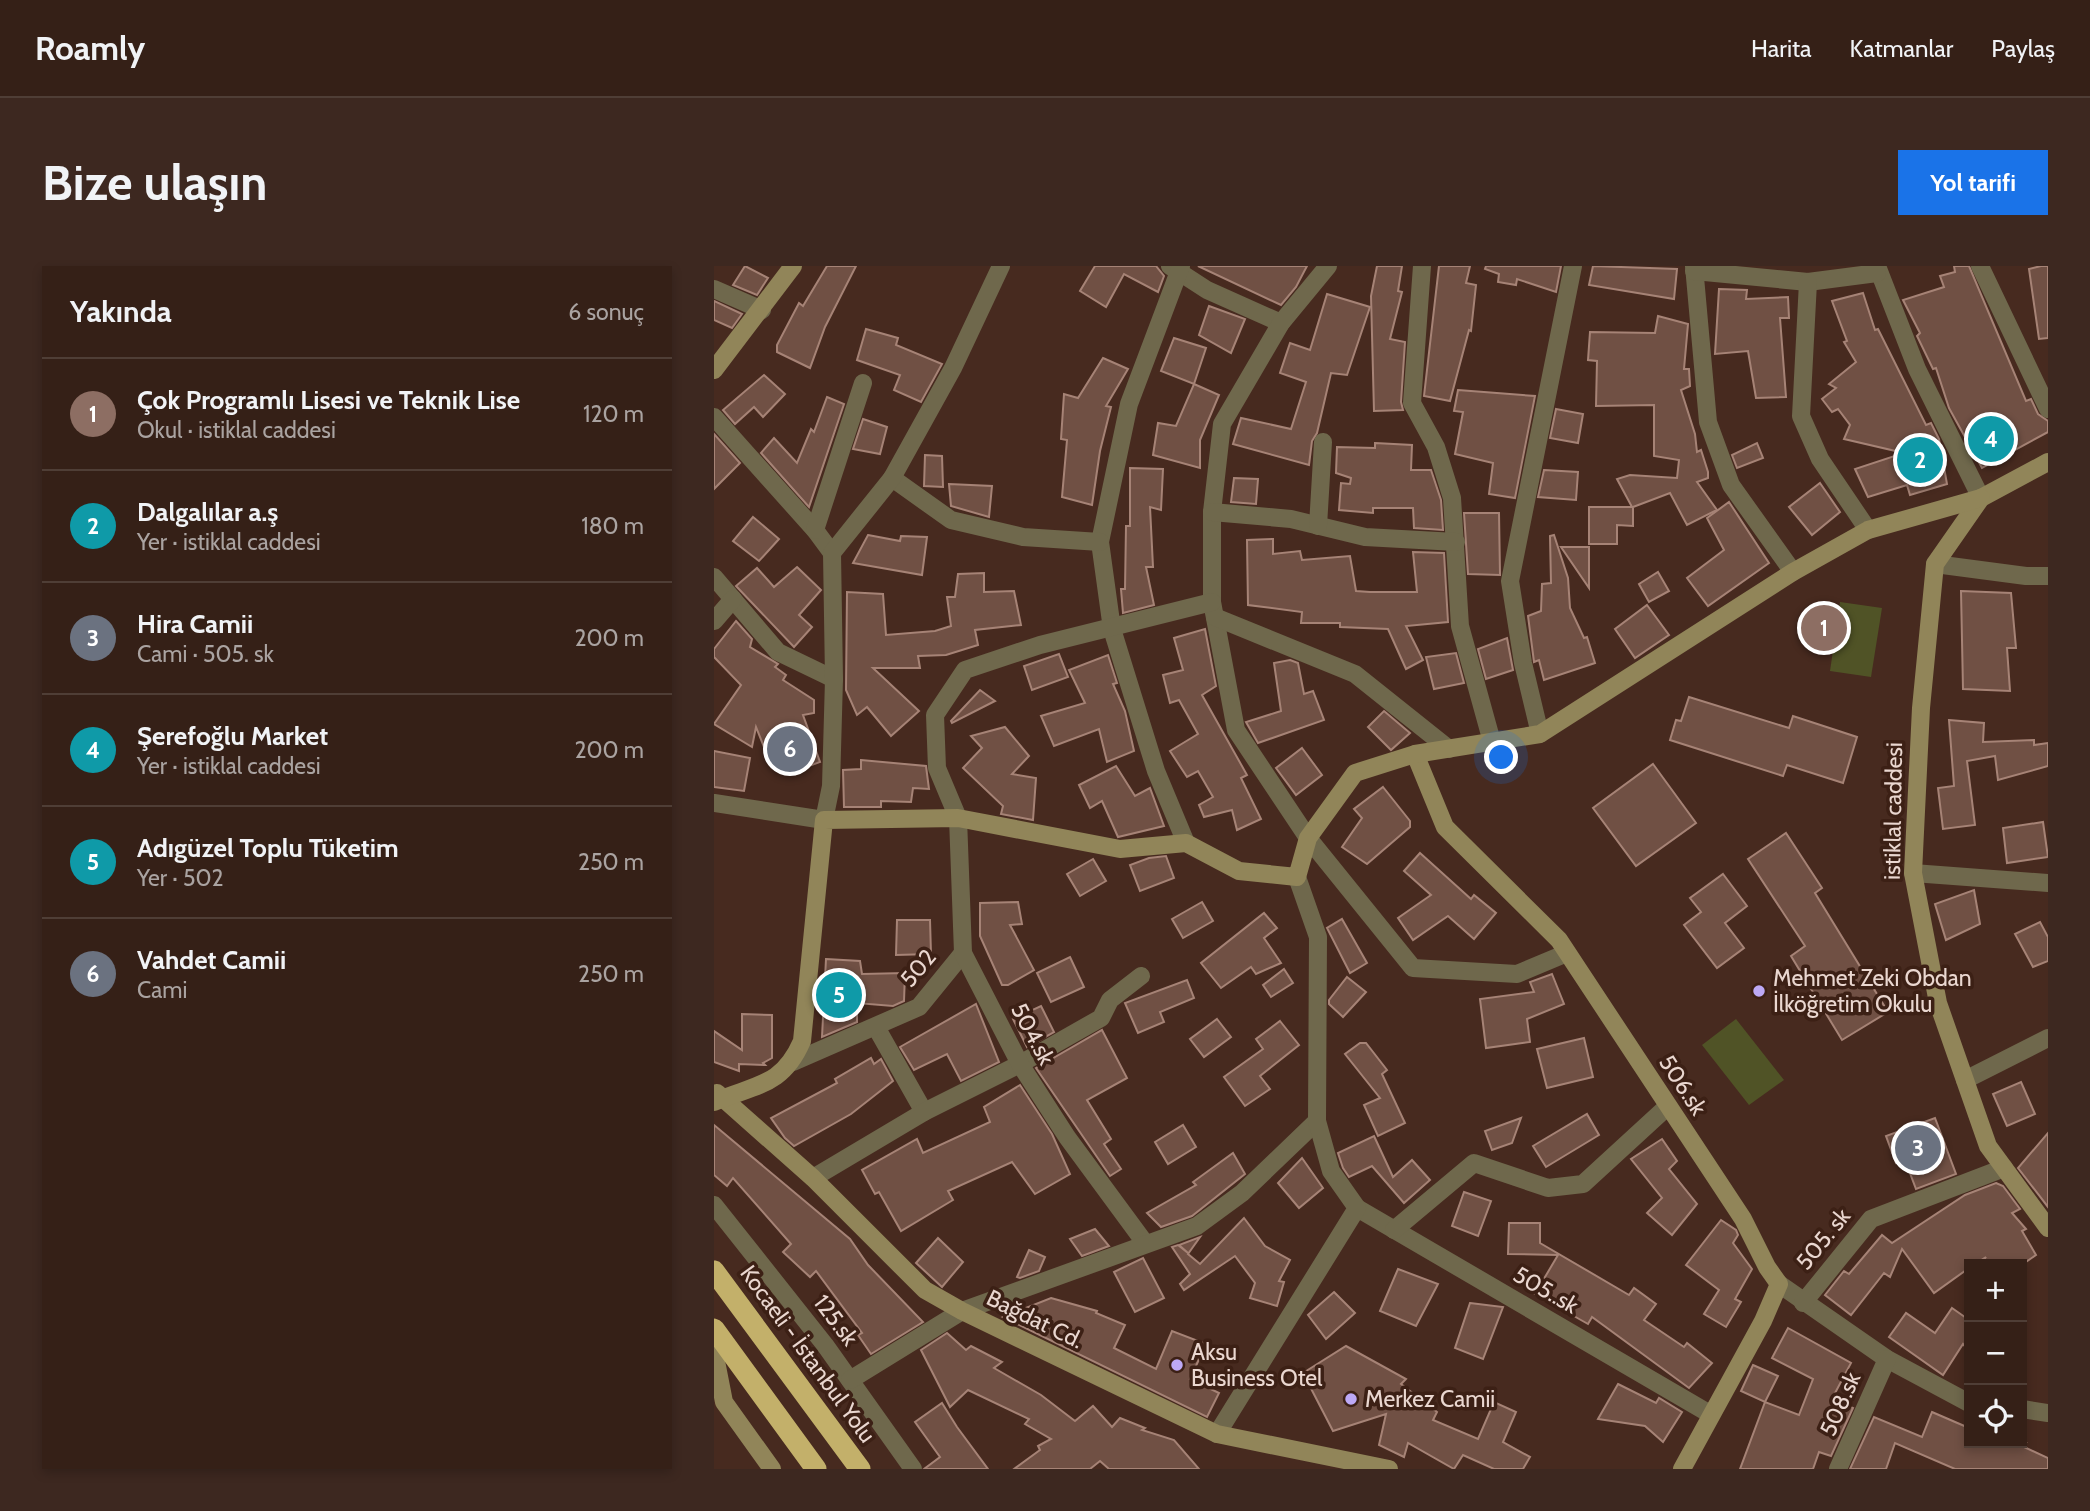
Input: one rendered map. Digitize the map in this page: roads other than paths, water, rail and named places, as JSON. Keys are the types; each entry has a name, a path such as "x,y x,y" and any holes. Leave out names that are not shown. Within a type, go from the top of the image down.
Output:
{"highway":[{"name":"Kocaeli - İstanbul Yolu","path":"714,1271 860,1469"},
{"path":"714,1329 817,1469"}],"main road":[{"path":"714,370 793,266"},
{"name":"istiklal caddesi","path":"2048,461 1980,498 1935,564 1921,708 1913,873 1938,1003 1987,1146 2048,1228"},
{"path":"717,1097 778,1077 793,1062 802,1041 824,820 958,818 1121,849 1186,842 1239,871 1297,877 1308,838 1355,773 1415,754 1539,734 1793,572 1868,530 1980,498"},
{"name":"506.sk","path":"1415,754 1445,827 1559,940 1742,1219 1779,1284"},
{"name":"Bağdat Cd.","path":"717,1097 813,1178 925,1290 962,1311 1217,1434 1324,1462 1389,1469"},
{"path":"1682,1469 1763,1321 1779,1284"},
{"path":"714,1351 724,1402 772,1469"}],"street":[{"path":"832,553 892,478 953,368 1001,266"},
{"path":"1328,266 1281,323 1222,424 1212,512 1214,610 1237,730 1308,838 1413,968 1517,974 1567,953"},
{"path":"1422,266 1412,403 1436,447 1452,498 1461,626 1492,742"},
{"path":"1539,734 1523,663 1510,581 1573,266"},
{"path":"1980,266 2048,409"},
{"path":"1186,842 1156,771 1112,629 1100,542 1129,404 1176,268 1207,290 1281,323"},
{"path":"1793,572 1731,485 1708,422 1694,268 1808,282 1877,270 1917,369 1980,498"},
{"path":"1808,282 1801,416 1820,459 1868,530"},
{"path":"714,289 762,310"},
{"path":"815,530 863,383"},
{"path":"714,417 815,530 832,553 834,679 831,786 824,820 714,803"},
{"path":"1318,526 1323,442"},
{"path":"892,478 951,520 1023,537 1100,542"},
{"path":"1212,512 1291,519 1364,537 1456,542"},
{"path":"1935,564 2026,576 2048,576"},
{"path":"714,576 778,652 834,679"},
{"path":"714,621 733,599"},
{"path":"958,818 937,768 935,715 965,670 1040,645 1214,610 1355,674 1449,749"},
{"name":"504.sk","path":"958,818 963,953 1020,1065 1067,1137 1145,1243"},
{"path":"1913,873 2048,883"},
{"path":"1217,1434 1357,1209 1331,1171 1317,1121 1318,937 1297,877"},
{"name":"502","path":"793,1062 919,1007 963,953"},
{"path":"813,1178 923,1112 1020,1065 1101,1018 1110,1000 1141,976"},
{"path":"876,1027 923,1112"},
{"path":"1965,1080 2048,1038"},
{"path":"1394,1230 1474,1163 1548,1188 1583,1184 1668,1106"},
{"path":"850,1380 962,1311 1197,1226 1242,1193 1317,1121"},
{"name":"505. sk","path":"1803,1303 1871,1219 2004,1168"},
{"name":"125.sk","path":"714,1205 850,1380 913,1469"},
{"name":"505..sk","path":"1357,1209 1710,1414"},
{"path":"1779,1284 1886,1359 1964,1400"},
{"name":"508.sk","path":"1838,1469 1886,1359"},
{"path":"2027,1410 2048,1413"}],"place":[{"name":"Şerefoğlu Market","path":"1991,439"},
{"name":"Dalgalılar a.ş","path":"1920,460"},
{"name":"Çok Programlı Lisesi ve Teknik Lise","path":"1824,628"},
{"name":"Vahdet Camii","path":"790,749"},
{"name":"Mehmet Zeki Obdan İlköğretim Okulu","path":"1759,991"},
{"name":"Adıgüzel Toplu Tüketim","path":"839,995"},
{"name":"Hira Camii","path":"1918,1148"},
{"name":"Aksu Business Otel","path":"1177,1365"},
{"name":"Merkez Camii","path":"1351,1399"}]}
